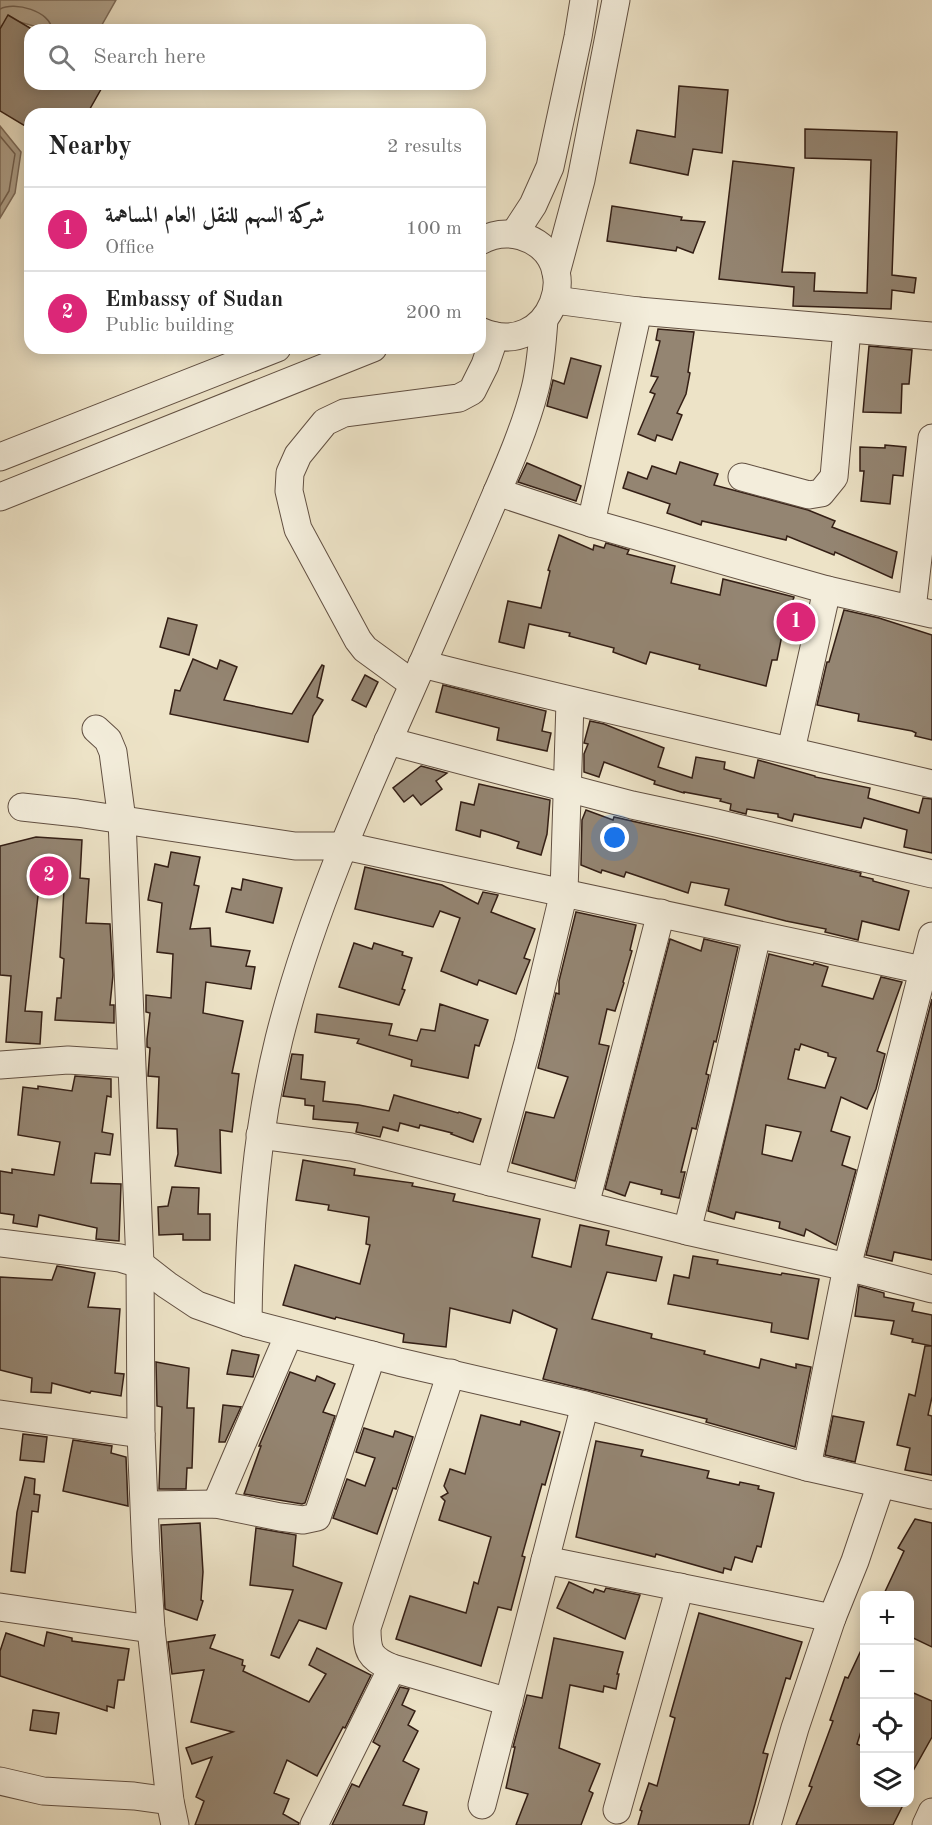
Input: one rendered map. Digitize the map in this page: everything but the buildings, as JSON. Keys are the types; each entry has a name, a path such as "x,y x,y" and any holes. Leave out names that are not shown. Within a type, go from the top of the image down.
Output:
{"street":[{"path":"514,234 533,205 550,167 584,0"},
{"path":"556,273 581,180 616,0"},
{"path":"248,1323 253,1197 260,1135 279,1039 303,956 388,741 497,492 536,387 549,310 557,287 556,273 552,262 536,244 514,234 500,234 486,239"},
{"path":"486,348 487,333 512,337 530,332 549,310 638,311 932,336"},
{"path":"591,523 638,311"},
{"path":"742,477 809,495 821,493 834,477 847,329"},
{"path":"0,457 262,354"},
{"path":"0,497 358,354"},
{"path":"486,354 485,364 472,390 459,398 344,412 325,422 298,455 290,473 289,491 298,529 365,649 418,674 570,702 791,750 932,784"},
{"path":"497,492 591,523 827,590 922,612 932,438"},
{"path":"791,750 827,590"},
{"path":"490,1182 528,1043 564,892 570,702"},
{"path":"96,729 108,740 113,752 122,820 140,1264 141,1434 151,1629 173,1813"},
{"path":"388,741 568,789 932,874"},
{"path":"22,807 58,810 295,846 345,846 927,970"},
{"path":"585,1204 661,912"},
{"path":"687,1231 757,935"},
{"path":"807,1467 847,1267 927,970 932,936"},
{"path":"0,1065 68,1060 131,1064"},
{"path":"260,1135 351,1147 687,1231 847,1267 932,1289"},
{"path":"0,1243 50,1248 89,1256 120,1258 140,1264 166,1285 197,1305 248,1323 585,1405 807,1467 932,1495"},
{"path":"216,1504 290,1334"},
{"path":"146,1505 216,1504 303,1520 316,1517 321,1509 372,1355"},
{"path":"451,1373 367,1628 367,1646 375,1659 392,1668 509,1702"},
{"path":"482,1805 585,1405"},
{"path":"0,1414 141,1434"},
{"path":"767,1825 795,1728 831,1618 855,1561 881,1484"},
{"path":"545,1560 831,1618"},
{"path":"617,1810 680,1587"},
{"path":"0,1607 151,1629"},
{"path":"314,1825 392,1668"},
{"path":"0,1781 43,1791 134,1796 173,1813"},
{"path":"926,1825 932,1812"}],"water":[{"path":"0,0 116,0 102,24 27,24 10,19 0,27"},
{"path":"0,126 21,152 15,193 0,218"}],"place":[{"name":"شركة السهم للنقل العام المساهمة","path":"796,622"},
{"name":"Embassy of Sudan","path":"49,876"}]}
